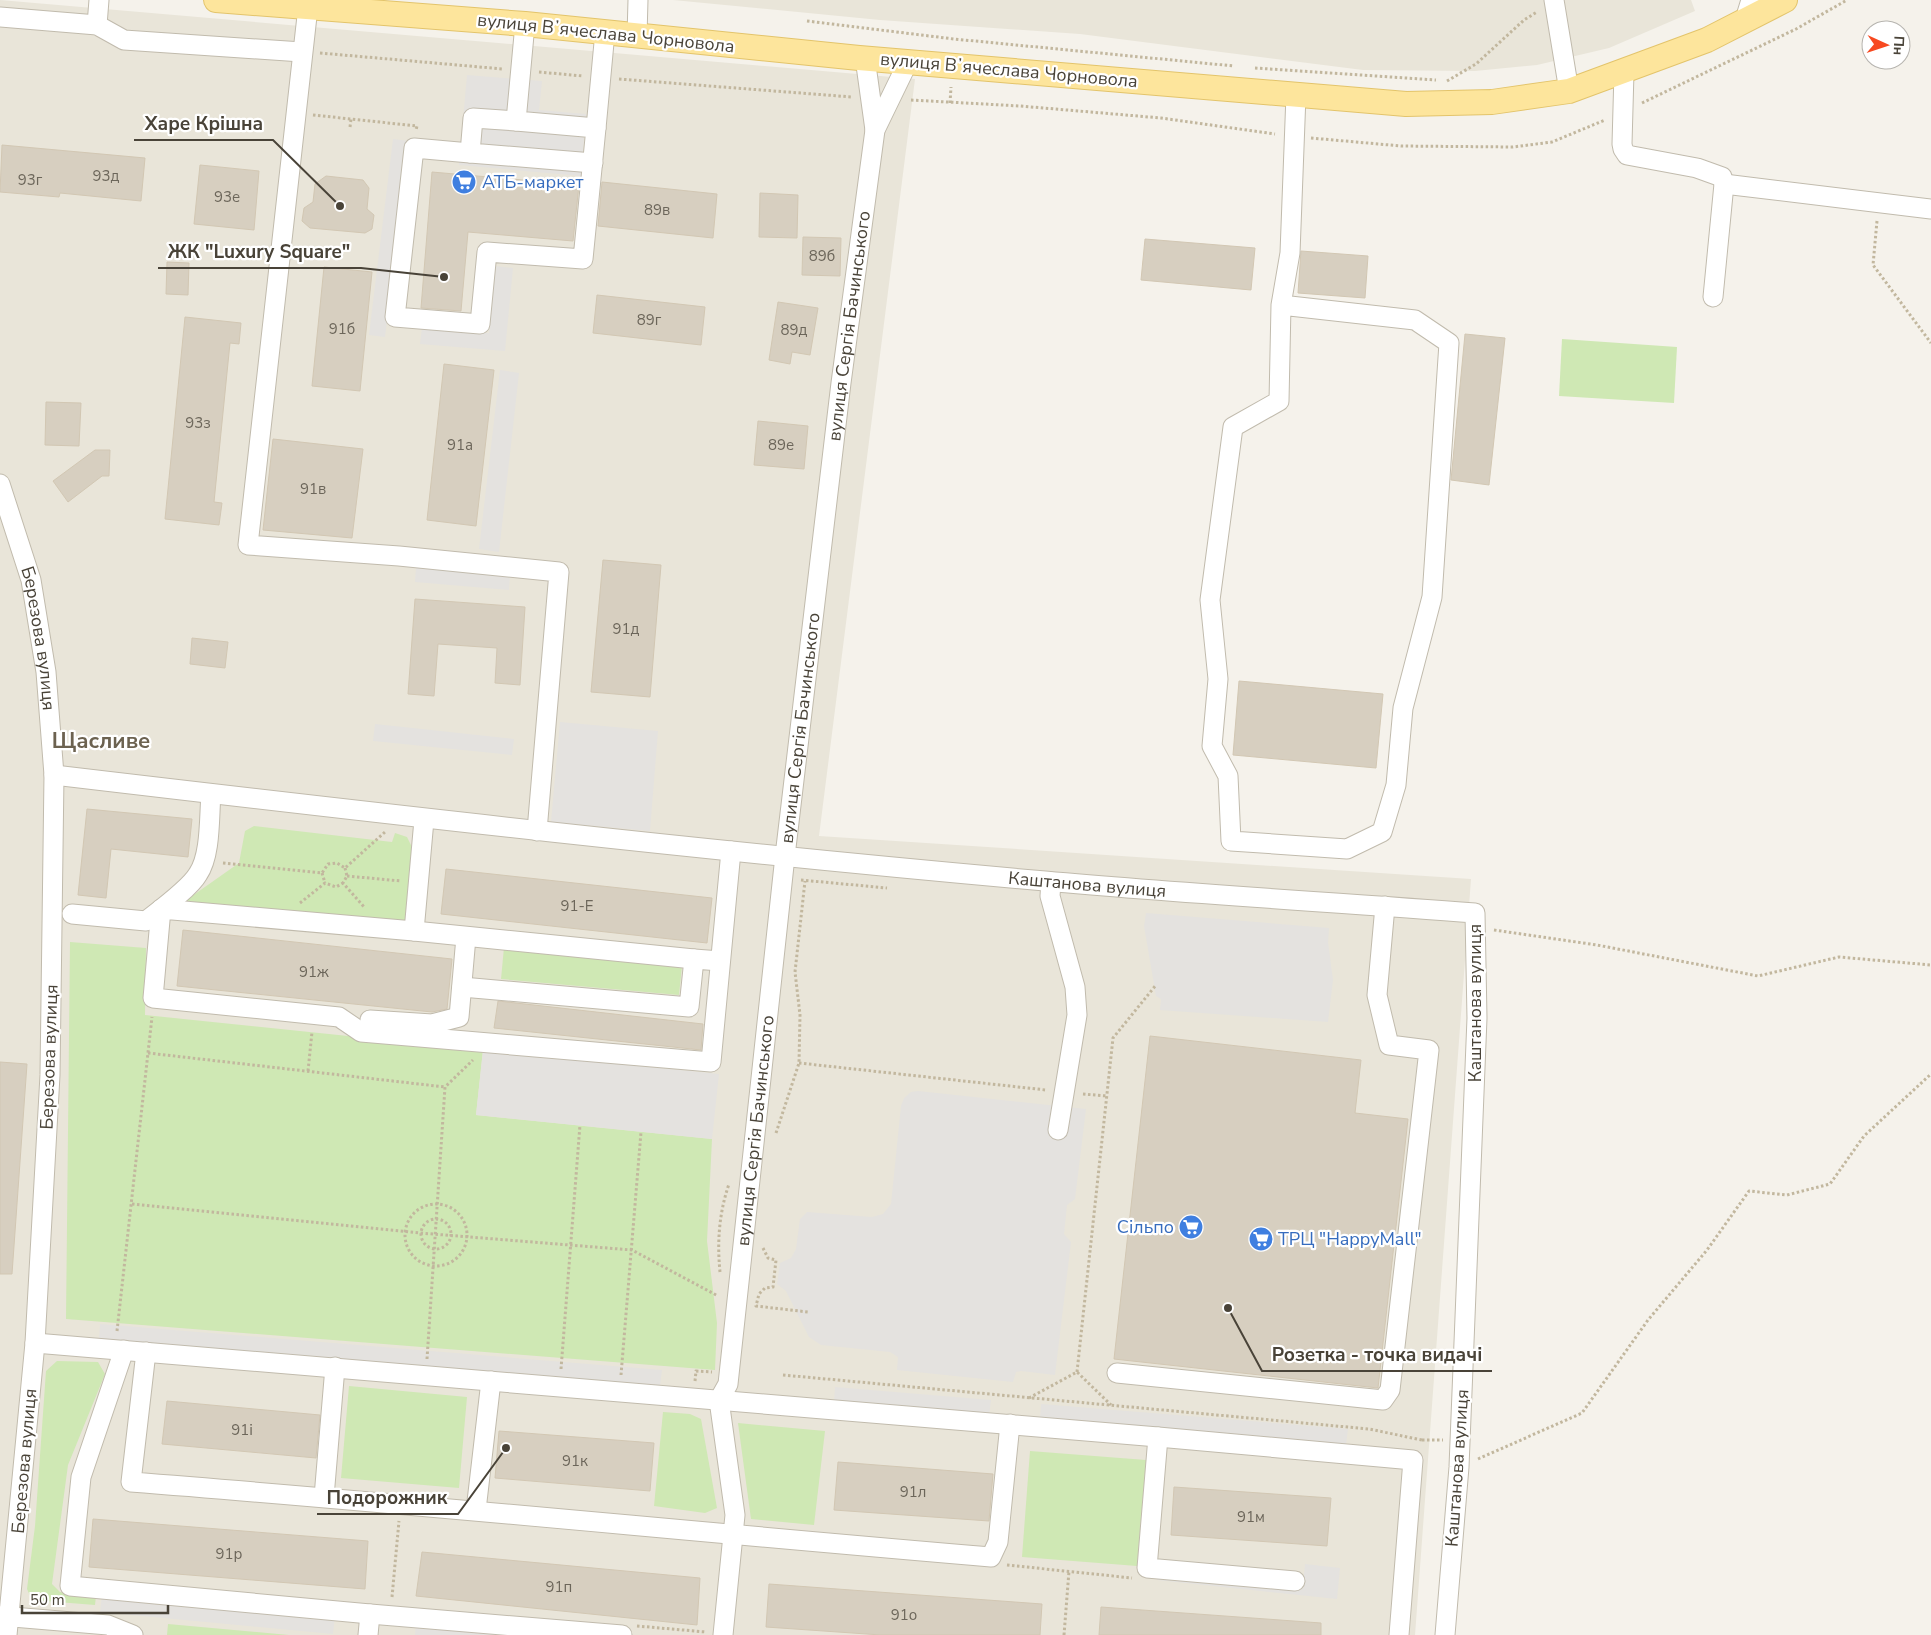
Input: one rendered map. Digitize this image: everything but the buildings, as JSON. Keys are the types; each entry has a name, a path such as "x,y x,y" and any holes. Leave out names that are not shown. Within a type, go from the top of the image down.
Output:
{"main road":[{"name":"вулиця Вʼячеслава Чорновола","path":"216,0 276,2 308,7 525,24 908,62 1296,95 1425,103 1492,102 1568,91 1707,40 1744,23 1785,0"}],"street":[{"path":"97,25 99,0"},
{"path":"637,36 638,0"},
{"path":"1744,23 1751,0"},
{"path":"1554,1 1568,91"},
{"path":"308,7 248,545 399,556 559,572 537,831"},
{"path":"0,17 97,25 124,40 302,52"},
{"path":"516,122 525,24"},
{"path":"592,163 414,148 395,317 480,324 487,252 583,259 605,32"},
{"path":"864,58 875,130"},
{"name":"вулиця Сергія Бачинського","path":"719,1400 728,1384 785,856 841,383 875,130 908,62"},
{"path":"1624,72 1622,144 1624,152 1628,155 1718,174 1722,177 1724,184 1713,297"},
{"path":"1281,305 1415,320 1449,343 1432,597 1403,708 1396,785 1382,832 1347,848 1232,841 1228,776 1212,746 1218,679 1210,600 1233,427 1279,401 1281,305 1290,253 1296,95"},
{"path":"470,153 473,118 596,128"},
{"path":"1724,184 1931,209"},
{"name":"Березова вулиця","path":"0,484 31,580 46,672 54,775 50,1075 35,1343 5,1616 8,1635"},
{"name":"Каштанова вулиця","path":"54,775 424,820 731,851 1051,882 1475,913 1477,1018 1459,1467 1445,1635"},
{"path":"72,914 146,921 161,909 198,876 205,861 212,794"},
{"path":"414,931 424,820"},
{"path":"339,1017 361,1032 711,1062 731,851"},
{"path":"1051,882 1050,896 1075,987 1077,1015 1058,1130"},
{"path":"1117,1373 1383,1400 1390,1390 1429,1050 1388,1045 1376,995 1385,906"},
{"path":"161,909 414,931 720,961"},
{"path":"161,909 153,998 339,1017 432,1024 459,1017 466,936"},
{"path":"462,986 689,1006 694,959"},
{"path":"35,1343 1158,1436 1413,1460 1399,1635"},
{"path":"120,1350 81,1477 70,1586 390,1616 625,1630"},
{"path":"146,1352 130,1482 401,1503 733,1535 991,1557 998,1542 1010,1424"},
{"path":"324,1497 335,1367"},
{"path":"476,1510 491,1381"},
{"path":"716,1631 735,1515 719,1400"},
{"path":"1158,1436 1147,1568 1295,1581"},
{"path":"368,1635 370,1614"},
{"path":"5,1616 108,1625 133,1635"}],"path":[{"path":"1253,68 1447,81 1476,64 1524,20 1554,1"},
{"path":"807,21 954,39 1244,67"},
{"path":"302,52 856,97"},
{"path":"950,102 951,86"},
{"path":"890,99 1160,118 1295,137"},
{"path":"295,113 417,126 414,148"},
{"path":"350,127 352,119"},
{"path":"1879,203 1873,265 1931,343"},
{"path":"345,868 388,829 390,816"},
{"path":"205,861 322,873"},
{"path":"322,873 328,864 337,863 345,868 347,876 343,883 336,887 325,883"},
{"path":"322,873 325,883"},
{"path":"347,876 418,883"},
{"path":"773,1140 798,1063 800,1016 794,972 805,881 893,888"},
{"path":"287,920 288,912 325,883"},
{"path":"343,883 377,922 376,928"},
{"path":"1475,924 1500,932 1597,945 1758,976 1839,957 1931,965"},
{"path":"1077,1372 1113,1038 1156,984"},
{"path":"308,1071 313,1014"},
{"path":"120,1350 132,1204 152,1016"},
{"path":"148,1053 445,1087"},
{"path":"426,1374 445,1087 476,1056"},
{"path":"798,1063 1048,1091 1049,1081"},
{"path":"1459,1467 1582,1413 1648,1320 1707,1250 1749,1191 1787,1195 1830,1184 1864,1136 1931,1074"},
{"path":"560,1386 580,1125"},
{"path":"620,1391 641,1132"},
{"path":"720,1279 718,1251 722,1206 730,1181"},
{"path":"438,1203 456,1210 463,1217 468,1236 465,1246 453,1261 434,1266 416,1259 405,1242 404,1232 412,1214 419,1208 438,1203"},
{"path":"132,1204 404,1232 632,1250 722,1298 721,1289"},
{"path":"420,1233 428,1221 437,1219 449,1226 451,1235 448,1244 435,1250"},
{"path":"420,1233 423,1243 435,1250"},
{"path":"762,1242 768,1258 776,1260 773,1287 765,1288 759,1294 756,1306 808,1312"},
{"path":"693,1398 696,1371 716,1373"},
{"path":"1029,1398 1077,1372"},
{"path":"1077,1372 1111,1405"},
{"path":"783,1375 1369,1429 1422,1440"},
{"path":"390,1616 401,1503"},
{"path":"991,1557 1006,1565 1132,1578 1147,1568"},
{"path":"1064,1635 1069,1571"},
{"path":"625,1630 698,1633 716,1631"}],"shaded area":[{"path":"0,0 915,79 819,836 1471,879 1415,1635 0,1635"},
{"path":"673,0 1691,0 1695,11 1609,48 1537,65 1475,71 1363,70 1080,34 880,20"},
{"path":"467,75 542,81 539,110 586,114 581,176 459,165"},
{"path":"393,139 409,141 385,337 369,335"},
{"path":"495,266 513,268 505,351 420,344 422,327 489,333"},
{"path":"500,370 519,373 499,552 479,549"},
{"path":"416,567 510,575 509,590 415,582"},
{"path":"560,722 658,731 650,831 551,822"},
{"path":"375,724 514,739 512,755 373,741"},
{"path":"1146,913 1329,928 1328,942 1333,980 1328,1022 1160,1010 1161,999 1156,996 1144,926"},
{"path":"483,1050 719,1074 712,1139 476,1115"},
{"path":"918,1091 1086,1109 1075,1199 1067,1205 1064,1234 1071,1242 1055,1375 1021,1371 1016,1372 1013,1382 897,1370 898,1357 890,1352 821,1345 809,1337 786,1291 777,1284 780,1263 791,1258 796,1249 800,1219 807,1212 872,1217 883,1214 891,1204 901,1106 904,1098 911,1092"},
{"path":"100,1324 662,1370 660,1386 99,1340"},
{"path":"835,1387 991,1400 989,1416 834,1403"},
{"path":"1041,1404 1348,1429 1346,1445 1040,1420"},
{"path":"1305,1564 1340,1568 1337,1599 1157,1580 1157,1571 1303,1586"},
{"path":"102,1595 335,1616 333,1634 100,1612"},
{"path":"416,1623 545,1635 415,1635"}],"green space":[{"path":"1562,339 1677,347 1674,403 1559,396"},
{"path":"254,826 392,842 395,833 407,837 413,849 406,921 185,901 239,863 245,831"},
{"path":"70,942 146,948 145,1015 483,1050 476,1115 712,1139 707,1241 717,1323 715,1370 66,1319"},
{"path":"504,947 682,966 679,995 501,979"},
{"path":"57,1361 98,1362 105,1374 68,1465 52,1584 60,1592 96,1596 95,1605 32,1600 27,1589 35,1526 46,1371"},
{"path":"349,1386 467,1397 459,1488 341,1478"},
{"path":"663,1412 690,1414 701,1419 717,1508 705,1513 654,1506"},
{"path":"738,1423 825,1431 814,1525 751,1519"},
{"path":"1030,1451 1146,1460 1137,1566 1022,1557"},
{"path":"168,1624 289,1635 167,1635"}],"place":[{"name":"АТБ-маркет","path":"464,182"},
{"name":"Харе Крішна","path":"340,206"},
{"name":"ЖК \"Luxury Square\"","path":"444,277"},
{"name":"Сільпо","path":"1191,1227"},
{"name":"ТРЦ \"HappyMall\"","path":"1261,1239"},
{"name":"Розетка - точка видачі","path":"1228,1308"},
{"name":"Подорожник","path":"506,1448"}],"district":[{"name":"Щасливе","path":"101,740"}]}
